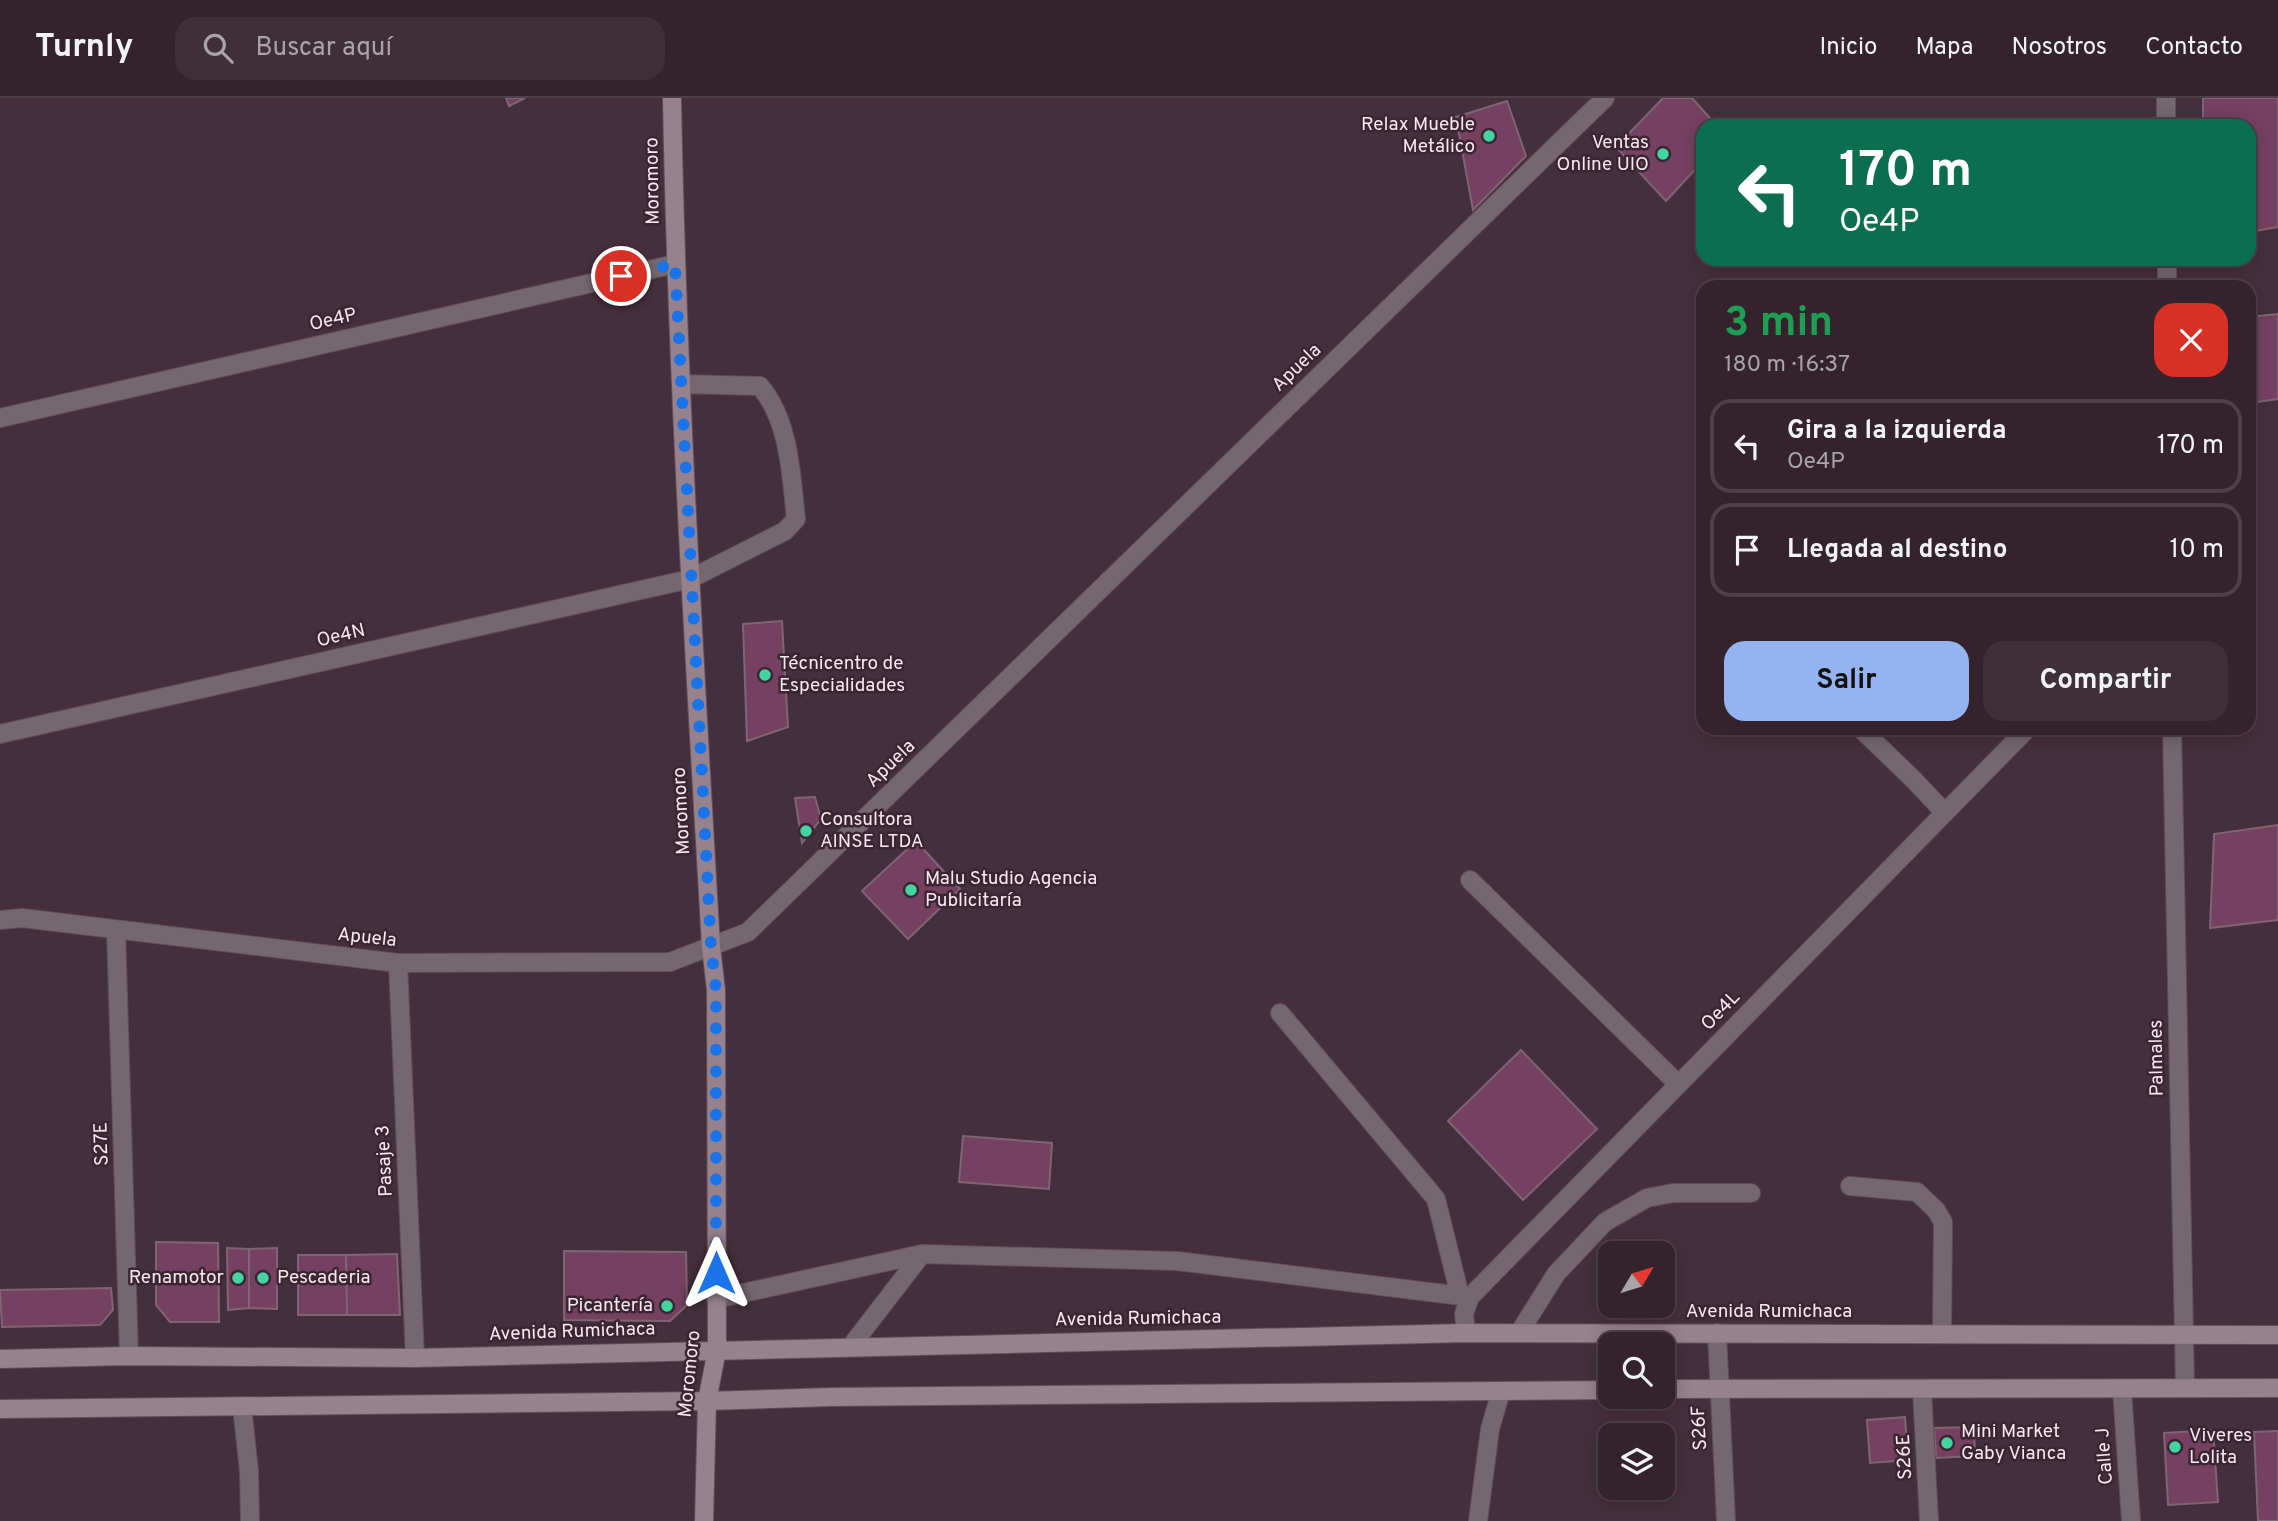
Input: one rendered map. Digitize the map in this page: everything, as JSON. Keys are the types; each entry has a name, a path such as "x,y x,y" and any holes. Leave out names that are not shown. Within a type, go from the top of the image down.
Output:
{"street":[{"name":"Moromoro","path":"672,98 675,264 690,579 711,947 716,990 716,1350 707,1401 704,1521"},
{"name":"Apuela","path":"0,920 22,918 398,963 670,962 748,932 1605,98"},
{"path":"2166,98 2166,119"},
{"name":"Oe4P","path":"0,418 675,264"},
{"name":"Oe4N","path":"0,734 690,579 785,531 796,519 789,455 772,400 760,386 681,384"},
{"path":"1867,735 1945,813"},
{"name":"Oe4L","path":"1465,1296 2021,735"},
{"name":"Palmales","path":"2172,735 2185,1387"},
{"path":"1470,880 1678,1084"},
{"name":"S27E","path":"116,930 129,1356"},
{"name":"Pasaje 3","path":"398,963 415,1358"},
{"path":"1280,1013 1436,1199 1465,1296 1466,1333"},
{"path":"1850,1186 1917,1192 1936,1210 1943,1222 1942,1333"},
{"path":"1519,1333 1556,1275 1605,1222 1647,1198 1673,1194 1751,1193"},
{"path":"851,1346 922,1254"},
{"path":"716,1299 922,1254 1177,1261 1465,1296"},
{"name":"Avenida Rumichaca","path":"0,1359 129,1356 415,1358 1466,1333 2278,1335"},
{"name":"S26F","path":"1717,1333 1727,1521"},
{"path":"1675,1389 2278,1388"},
{"name":"Calle J","path":"2122,1389 2131,1521"},
{"path":"0,1409 707,1401 830,1397 1598,1390"},
{"name":"S26E","path":"1922,1390 1929,1521"},
{"path":"1478,1521 1490,1429 1501,1391"},
{"path":"242,1406 249,1471 250,1521"}],"building":[{"path":"506,98 525,98 509,106"},
{"name":"Ventas Online UIO","path":"1663,98 1692,98 1711,119 1696,119 1696,169 1666,201 1616,147"},
{"path":"2203,98 2278,98 2278,227 2256,231 2256,119 2203,119"},
{"name":"Relax Mueble Metálico","path":"1507,101 1526,156 1473,210 1456,117"},
{"path":"2278,314 2278,399 2256,402 2256,316"},
{"name":"Técnicentro de Especialidades","path":"782,621 788,727 747,741 743,624"},
{"name":"Consultora AINSE LTDA","path":"815,797 821,819 802,843 795,798"},
{"path":"2278,825 2278,920 2210,928 2214,834"},
{"name":"Malu Studio Agencia Publicitaría","path":"916,841 960,889 908,939 862,891"},
{"path":"1521,1050 1597,1129 1523,1200 1448,1121"},
{"path":"963,1136 1052,1143 1049,1189 959,1182"},
{"path":"156,1242 218,1243 219,1322 170,1322 156,1305"},
{"name":"Renamotor","path":"227,1248 249,1249 249,1308 228,1310"},
{"name":"Pescaderia","path":"277,1248 277,1309 249,1308 249,1249"},
{"path":"564,1251 686,1252 687,1305 670,1321 564,1320"},
{"path":"397,1254 400,1315 347,1315 346,1255"},
{"path":"298,1255 346,1255 347,1315 298,1315"},
{"path":"111,1288 113,1310 100,1325 2,1327 0,1290"},
{"path":"1905,1417 1908,1460 1870,1463 1867,1420"},
{"path":"1974,1427 1975,1456 1936,1458 1934,1428"},
{"path":"2213,1430 2218,1502 2168,1505 2164,1433"},
{"path":"2278,1431 2278,1521 2258,1521 2254,1432"}],"place":[{"name":"Relax Mueble Metálico","path":"1489,136"},
{"name":"Ventas Online UIO","path":"1663,154"},
{"name":"Técnicentro de Especialidades","path":"765,675"},
{"name":"Consultora AINSE LTDA","path":"806,831"},
{"name":"Malu Studio Agencia Publicitaría","path":"911,890"},
{"name":"Renamotor","path":"238,1278"},
{"name":"Pescaderia","path":"263,1278"},
{"name":"Picantería","path":"667,1306"},
{"name":"Mini Market Gaby Vianca","path":"1947,1443"},
{"name":"Viveres Lolita","path":"2175,1447"}],"route":[{"path":"621,276 675,264 711,947 716,990 716,1273"}]}
